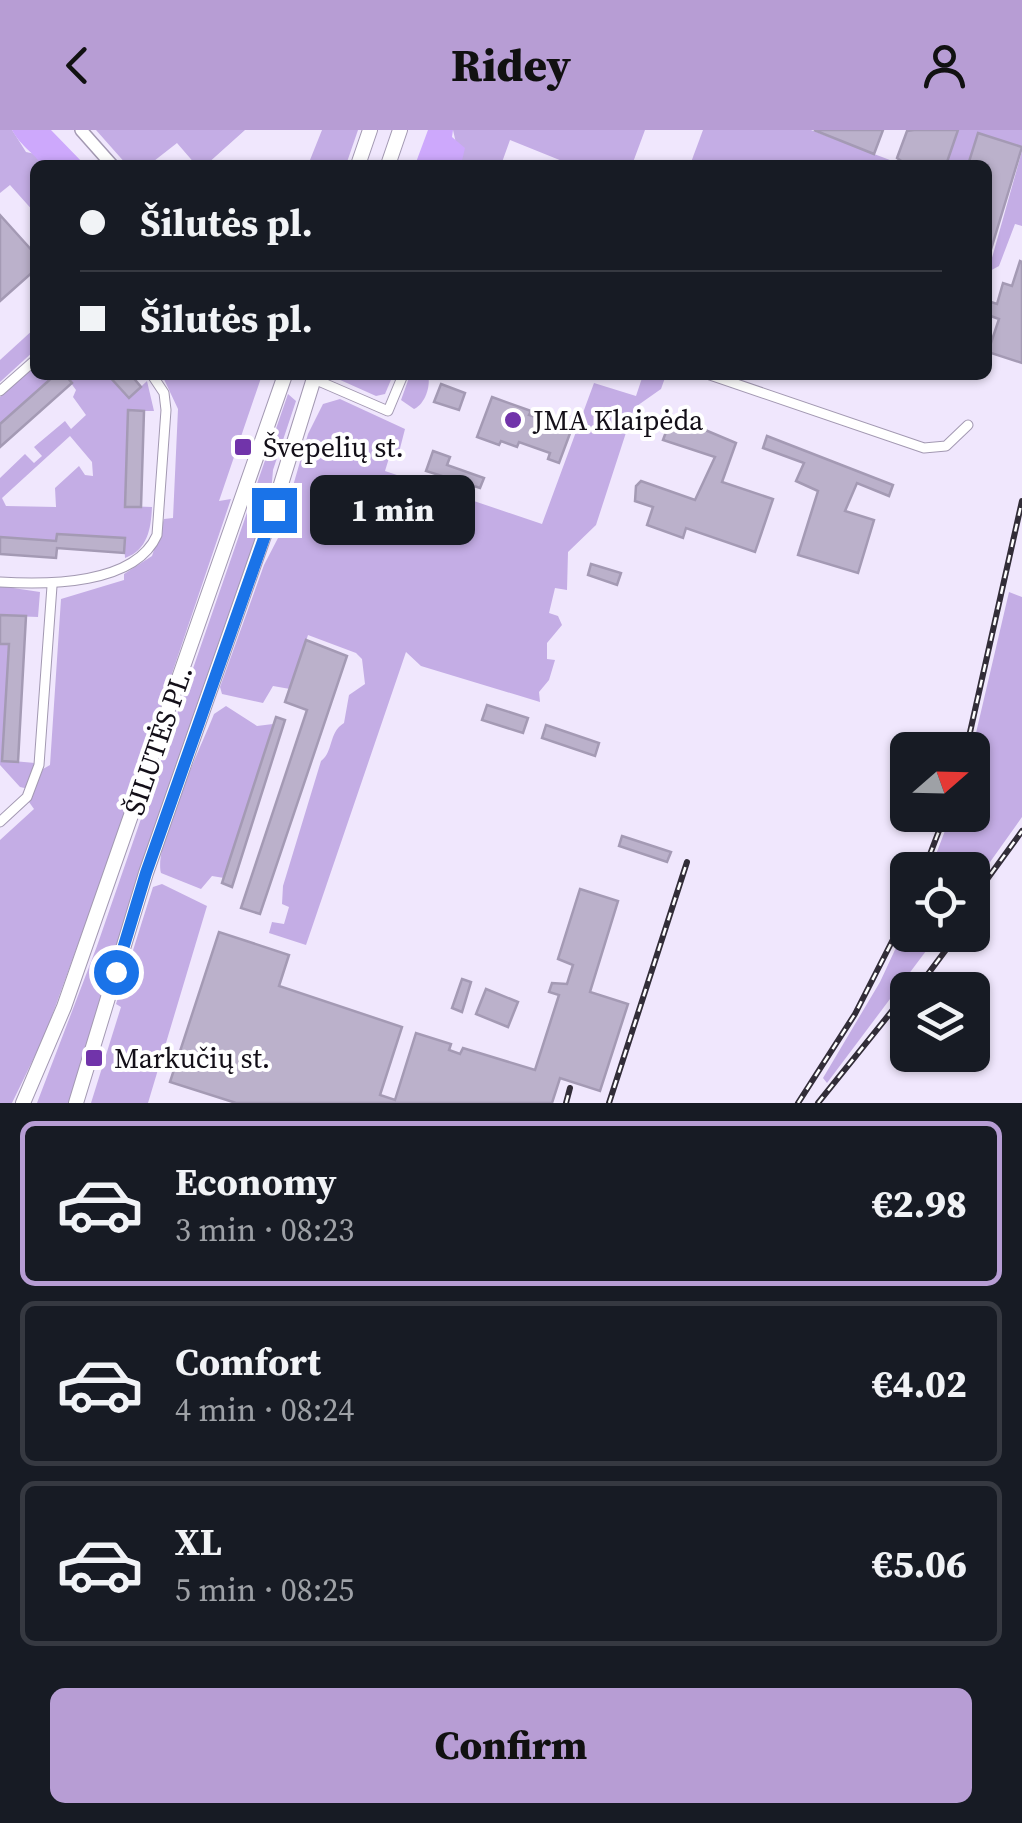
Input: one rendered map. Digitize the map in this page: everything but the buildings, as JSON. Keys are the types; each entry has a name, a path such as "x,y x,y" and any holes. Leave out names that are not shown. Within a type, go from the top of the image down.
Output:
{"main road":[{"path":"360,160 370,130"},
{"path":"390,160 400,130"},
{"name":"ŠILUTĖS PL.","path":"23,1103 82,958 283,380"},
{"name":"ŠILUTĖS PL.","path":"76,1103 146,873 274,510 311,380"}],"street":[{"path":"81,130 108,160"},
{"path":"0,391 30,364"},
{"path":"0,582 52,586 126,566 151,550 158,535 166,410 164,393 155,380"},
{"path":"321,380 388,411 401,380"},
{"path":"725,380 924,448 946,446 968,424"},
{"path":"0,822 27,798 39,765 52,586"}],"shaded area":[{"path":"0,130 12,130 26,152 40,160 30,160 30,207 10,185 0,193"},
{"path":"12,130 51,130 80,160 37,160"},
{"path":"96,130 245,130 212,160 192,160 177,143 155,160 123,160"},
{"path":"322,130 358,130 348,160 310,160"},
{"path":"428,130 453,130 452,137 465,148 462,160 417,160"},
{"path":"453,130 645,130 634,160 560,160 510,140 503,160 460,160"},
{"path":"703,130 811,130 890,160 692,160"},
{"path":"955,130 1022,130 1022,147 979,134 971,160 946,160"},
{"path":"1022,151 1022,226 1015,224 999,266 992,270"},
{"path":"30,333 30,355 0,382 0,360"},
{"path":"30,370 30,380 49,380 0,424 0,397"},
{"path":"69,380 113,380 129,398 147,381 154,411 128,411 125,506 152,507 151,523 139,550 125,558 124,538 57,534 56,541 0,537 0,478 25,454 34,463 42,456 34,447 65,421 71,429 86,415 73,397 76,390","holes":["70,436 92,462 93,476 85,475 79,466 55,488 56,507 6,506 2,498"]},
{"path":"164,380 260,380 219,501 231,499 114,845 45,1035 12,1103 0,1103 0,840 34,809 29,802 43,769 50,765 61,599 124,580 124,574 152,556 164,519 173,518 178,409"},
{"path":"340,380 391,380 385,394 376,396"},
{"path":"408,380 429,380 418,407 414,409 401,400"},
{"path":"641,380 664,380 661,389 634,408 596,525 568,552 567,590 555,588 549,613 558,616 562,625 547,643 547,659 555,660 549,680 539,692 540,702 421,666 406,652 306,945 269,933 272,922 284,924 289,907 282,904 283,886 321,761 335,732 344,723 349,695 365,684 362,659 356,653 308,635 290,689 273,686 263,703 222,694 220,687 264,565 278,538 308,434 323,404 340,399 405,429 397,460 389,458 385,471 542,524 594,383 636,396"},
{"path":"288,394 296,401 273,470 270,505 71,1103 37,1103 97,946"},
{"path":"0,586 40,592 38,617 10,616 2,760 35,763 29,789 20,787 0,765"},
{"path":"1009,592 1022,597 1022,817 990,862 990,852 937,852 945,832 990,832 990,732 976,732"},
{"path":"226,706 257,726 273,724 224,878 212,876 201,889 161,873 160,860 171,819 214,714"},
{"path":"162,884 207,906 148,1103 91,1103 121,1007 116,1004 153,887"},
{"path":"894,952 925,952 910,972 890,972 890,999 827,1083 823,1078"}],"railway":[{"path":"970,732 1022,501"},
{"path":"990,875 1022,831"},
{"path":"931,852 939,832"},
{"path":"609,1103 687,862"},
{"path":"798,1103 855,1014 890,945"},
{"path":"929,972 944,952"},
{"path":"818,1103 890,1013"},
{"path":"566,1103 570,1088"}],"place":[{"name":"JMA Klaipėda","path":"513,420"},
{"name":"Švepelių st.","path":"243,447"},
{"name":"Markučių st.","path":"94,1058"}],"route":[{"path":"116,972 146,873 274,510"}]}
